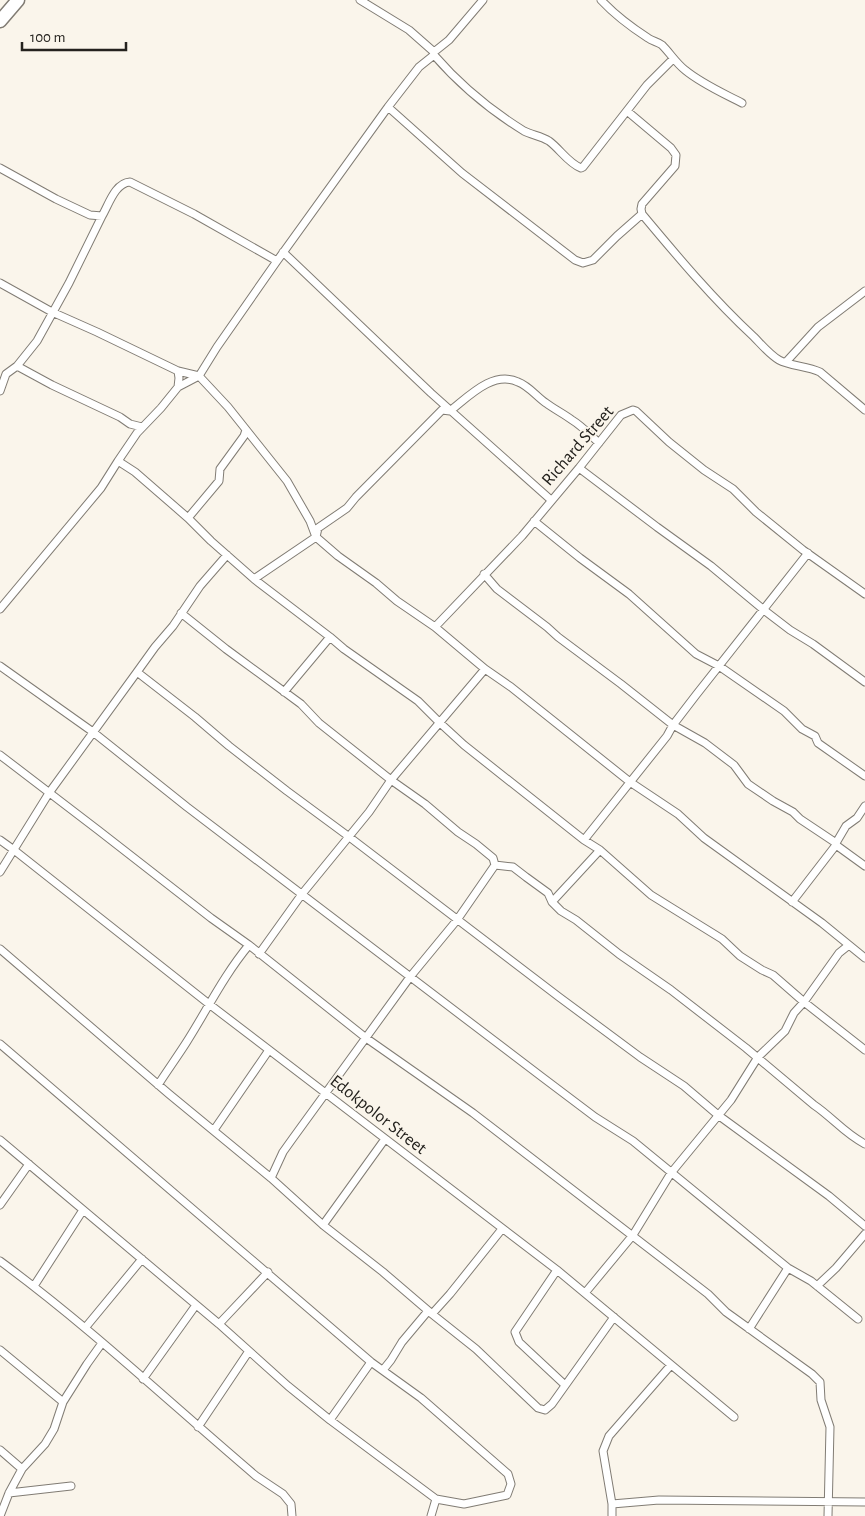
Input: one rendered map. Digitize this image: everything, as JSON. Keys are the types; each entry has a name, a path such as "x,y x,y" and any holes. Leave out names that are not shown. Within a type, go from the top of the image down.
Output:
{"highway":[{"path":"0,21 18,0"}],"street":[{"path":"360,0 409,30 434,54 451,75 484,104 526,132 540,136 551,143 579,168 583,167 647,84 673,59"},
{"path":"0,609 101,488 118,460 142,427 178,387 199,376 283,252 388,107 419,67 449,40 483,0"},
{"path":"600,0 626,23 649,39 661,44 673,59 695,77 742,103"},
{"path":"388,107 462,173 575,260 583,263 593,260 616,236 642,214"},
{"path":"627,111 671,148 676,155 677,161 675,166 642,204 642,214 662,239 746,329 778,359 820,372 865,410"},
{"path":"0,168 56,199 90,215 102,216"},
{"path":"0,391 6,374 17,366 36,342 69,283 116,191 127,182 194,214 277,261"},
{"path":"283,252 450,411 551,500"},
{"path":"0,282 52,312 178,370 199,376 228,407 287,480 310,521 316,537 397,601 435,627 485,669 512,687 630,782 678,814 704,838 822,923 865,958"},
{"path":"786,362 818,327 865,291"},
{"path":"17,366 120,417 130,424 142,427"},
{"path":"178,370 178,387"},
{"path":"254,579 316,537 318,528 348,508 356,497 442,410 450,411 479,388 492,382 511,379 519,382 599,442"},
{"name":"Richard Street","path":"435,627 522,536 621,415 633,410 704,470 733,489 756,512 808,553"},
{"path":"188,518 219,481 220,469 244,436 246,430"},
{"path":"118,460 135,472 188,518 254,579 344,649 418,700 439,722 495,770 584,840 600,850 651,894 722,939 740,956 762,970 773,974 804,1002 865,1050"},
{"path":"579,468 711,566 764,610 865,682"},
{"path":"534,521 629,594 696,654 719,666 784,711 802,729 815,736 818,743 865,776"},
{"path":"584,840 808,553 865,594"},
{"path":"0,872 49,793 200,586 227,555"},
{"path":"484,574 503,594 547,626 558,637 674,725 705,743 734,765 748,784 793,812 865,866"},
{"path":"182,613 301,704 319,722 391,780 476,844 492,858 495,865"},
{"path":"284,692 330,637"},
{"path":"0,666 93,732 187,807 595,1117 633,1141 788,1268 817,1286 858,1319"},
{"path":"259,954 302,894 369,812 391,780 485,669"},
{"path":"137,672 196,717 228,746 287,792 348,836 559,998 640,1057 684,1086 718,1115 839,1204 865,1226"},
{"path":"0,755 211,918 249,945 366,1038 473,1113 633,1235 708,1294 726,1312 812,1374 820,1382 821,1400 830,1427 828,1516"},
{"path":"792,902 836,844 846,826 857,818 865,806"},
{"name":"Edokpolor Street","path":"0,840 208,1004 557,1270 734,1417"},
{"path":"552,902 600,850"},
{"path":"495,865 513,867 548,893 552,902 561,911 671,990 758,1057 814,1105 826,1112 853,1138 865,1144"},
{"path":"271,1178 283,1152 410,977 457,920 495,865"},
{"path":"158,1085 187,1042 208,1004 249,945"},
{"path":"585,1293 633,1235 671,1173 731,1100 758,1057 785,1031 794,1013 839,953 849,945"},
{"path":"0,949 158,1085 271,1178 323,1225 476,1349 538,1408 545,1410 552,1404 614,1317"},
{"path":"0,1044 371,1362 421,1398 500,1465 508,1474 511,1484 507,1495 464,1504 436,1499 330,1420 288,1386 219,1324 0,1140"},
{"path":"214,1130 269,1050"},
{"path":"323,1225 385,1139"},
{"path":"0,1205 29,1164"},
{"path":"34,1286 83,1210"},
{"path":"383,1370 402,1342 450,1294 502,1229"},
{"path":"817,1286 836,1268 865,1234"},
{"path":"85,1328 142,1259"},
{"path":"0,1261 85,1328 256,1476 283,1494 291,1504 292,1516"},
{"path":"749,1328 788,1268"},
{"path":"557,1270 515,1332 519,1342 566,1385"},
{"path":"219,1324 268,1272"},
{"path":"143,1379 196,1306"},
{"path":"0,1516 9,1493 22,1469 45,1444 54,1429 63,1402 102,1343"},
{"path":"0,1350 63,1402"},
{"path":"198,1427 249,1351"},
{"path":"330,1420 371,1362"},
{"path":"612,1516 612,1504 603,1451 609,1436 671,1365"},
{"path":"0,1450 22,1469"},
{"path":"9,1493 71,1486"},
{"path":"431,1516 436,1499"},
{"path":"612,1504 659,1500 865,1502"}]}
